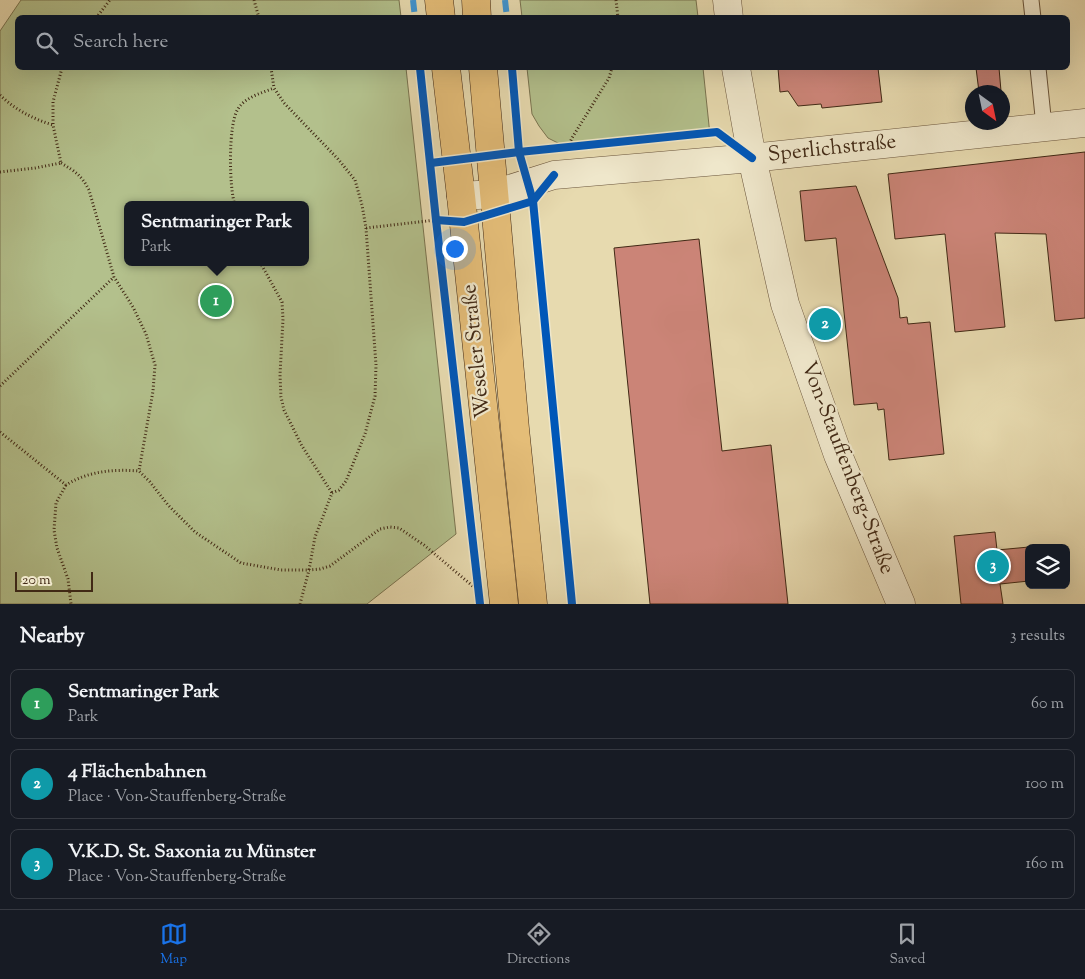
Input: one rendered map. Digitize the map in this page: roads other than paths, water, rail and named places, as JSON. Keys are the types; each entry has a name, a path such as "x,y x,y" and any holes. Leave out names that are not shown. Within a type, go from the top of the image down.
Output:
{"main road":[{"path":"439,0 441,15"},
{"path":"476,0 478,15"},
{"name":"Weseler Straße","path":"446,70 504,604"},
{"name":"Weseler Straße","path":"483,70 533,604"}],"street":[{"path":"728,0 729,15"},
{"name":"Von-Stauffenberg-Straße","path":"736,70 752,158 785,304 838,456 901,604"},
{"name":"Sperlichstraße","path":"461,196 494,194 554,175 752,158 1085,123"}],"lane":[{"path":"1031,0 1032,15"},
{"path":"1038,70 1044,126"}],"place":[{"name":"Sentmaringer Park","path":"216,301"},
{"name":"4 Flächenbahnen","path":"825,324"},
{"name":"V.K.D. St. Saxonia zu Münster","path":"993,566"}]}
